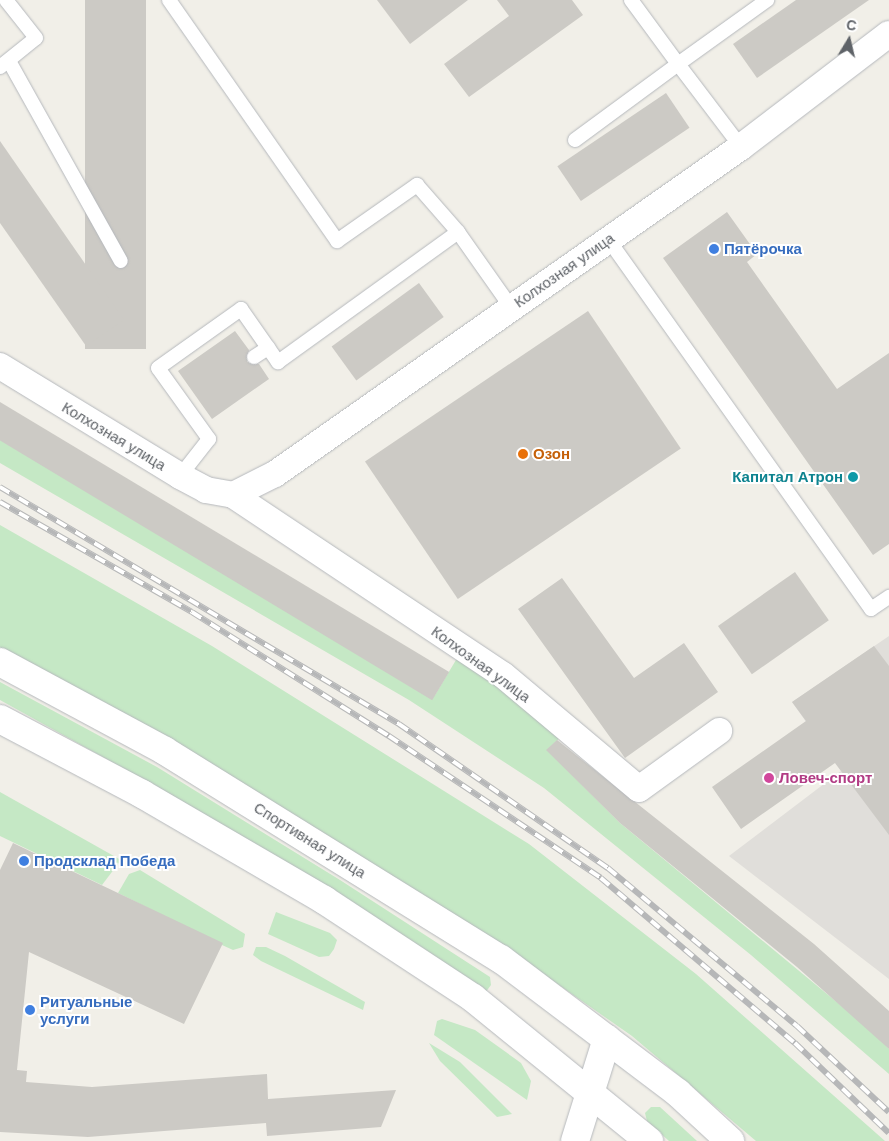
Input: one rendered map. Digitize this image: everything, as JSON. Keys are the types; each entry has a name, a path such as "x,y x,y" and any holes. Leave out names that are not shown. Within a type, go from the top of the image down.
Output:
{"main road":[{"name":"Спортивная улица","path":"0,662 165,751 348,862 501,959 678,1093 730,1141"},
{"path":"0,719 142,794 324,900 472,998 592,1091 649,1141"},
{"path":"575,1141 607,1039"}],"street":[{"name":"Колхозная улица","path":"233,495 275,474 741,147 889,34"},
{"name":"Колхозная улица","path":"0,366 180,476 206,490 233,495 503,675 639,789 719,731"}],"lane":[{"path":"6,0 36,38 4,64 121,261"},
{"path":"169,0 338,241 417,185 458,232 511,307"},
{"path":"631,0 741,147"},
{"path":"574,140 766,0"},
{"path":"180,476 209,439 158,368 241,310 278,362 458,232"},
{"path":"608,239 871,609 889,597"},
{"path":"254,357 268,348"}],"shaded area":[{"path":"889,636 889,979 729,856 841,771 792,702"}],"green space":[{"path":"0,435 435,695 459,655 565,733 547,750 620,823 873,1032 889,1049 889,1074 751,955 544,788 409,700 0,463"},
{"path":"0,525 212,646 529,844 696,974 885,1141 756,1141 632,1036 526,962 0,655"},
{"path":"0,682 157,767 340,880 490,977 491,985 485,993 146,781 0,700"},
{"path":"0,792 121,860 102,885 0,836"},
{"path":"140,870 245,934 243,947 233,950 118,893 129,874"},
{"path":"276,912 330,933 337,940 329,956 319,957 268,934"},
{"path":"256,947 266,947 285,956 365,1002 363,1010 261,961 253,955"},
{"path":"442,1019 475,1030 521,1063 531,1081 527,1100 434,1035 437,1021"},
{"path":"429,1043 460,1062 512,1114 497,1117 440,1061"},
{"path":"651,1107 660,1107 697,1141 669,1141 647,1121 645,1113"}],"building":[{"path":"85,0 146,0 146,349 85,349"},
{"path":"377,0 468,0 410,44"},
{"path":"497,0 572,0 583,15 469,97 444,64 509,16"},
{"path":"796,0 869,0 757,78 733,44"},
{"path":"666,93 689,128 581,201 557,166"},
{"path":"0,141 124,320 86,346 0,223"},
{"path":"727,212 757,254 747,262 837,389 889,353 889,544 873,555 663,258"},
{"path":"419,283 444,317 356,380 332,346"},
{"name":"Озон","path":"588,311 681,449 458,599 365,461"},
{"path":"235,331 249,350 247,362 259,364 269,379 212,419 178,371"},
{"path":"0,402 449,672 432,700 0,440"},
{"path":"795,572 829,620 752,674 718,626"},
{"path":"562,578 634,678 684,643 718,692 625,758 518,609"},
{"path":"874,646 889,666 889,835 835,763 741,829 712,787 806,721 792,702"},
{"path":"557,740 814,944 889,1011 889,1049 797,967 620,823 546,750"},
{"path":"13,843 223,943 184,1024 29,952 17,1070 27,1071 26,1082 92,1087 267,1074 268,1099 396,1090 381,1127 267,1136 266,1123 88,1137 0,1132 0,870"}],"railway":[{"path":"0,487 399,724 608,868 797,1026 889,1112"},
{"path":"0,502 192,612 389,736 601,878 795,1043 889,1133"}],"place":[{"name":"Пятёрочка","path":"714,249"},
{"name":"Озон","path":"523,454"},
{"name":"Капитал Атрон","path":"853,477"},
{"name":"Ловеч-спорт","path":"769,778"},
{"name":"Продсклад Победа","path":"24,861"},
{"name":"Ритуальные услуги","path":"30,1010"}]}
